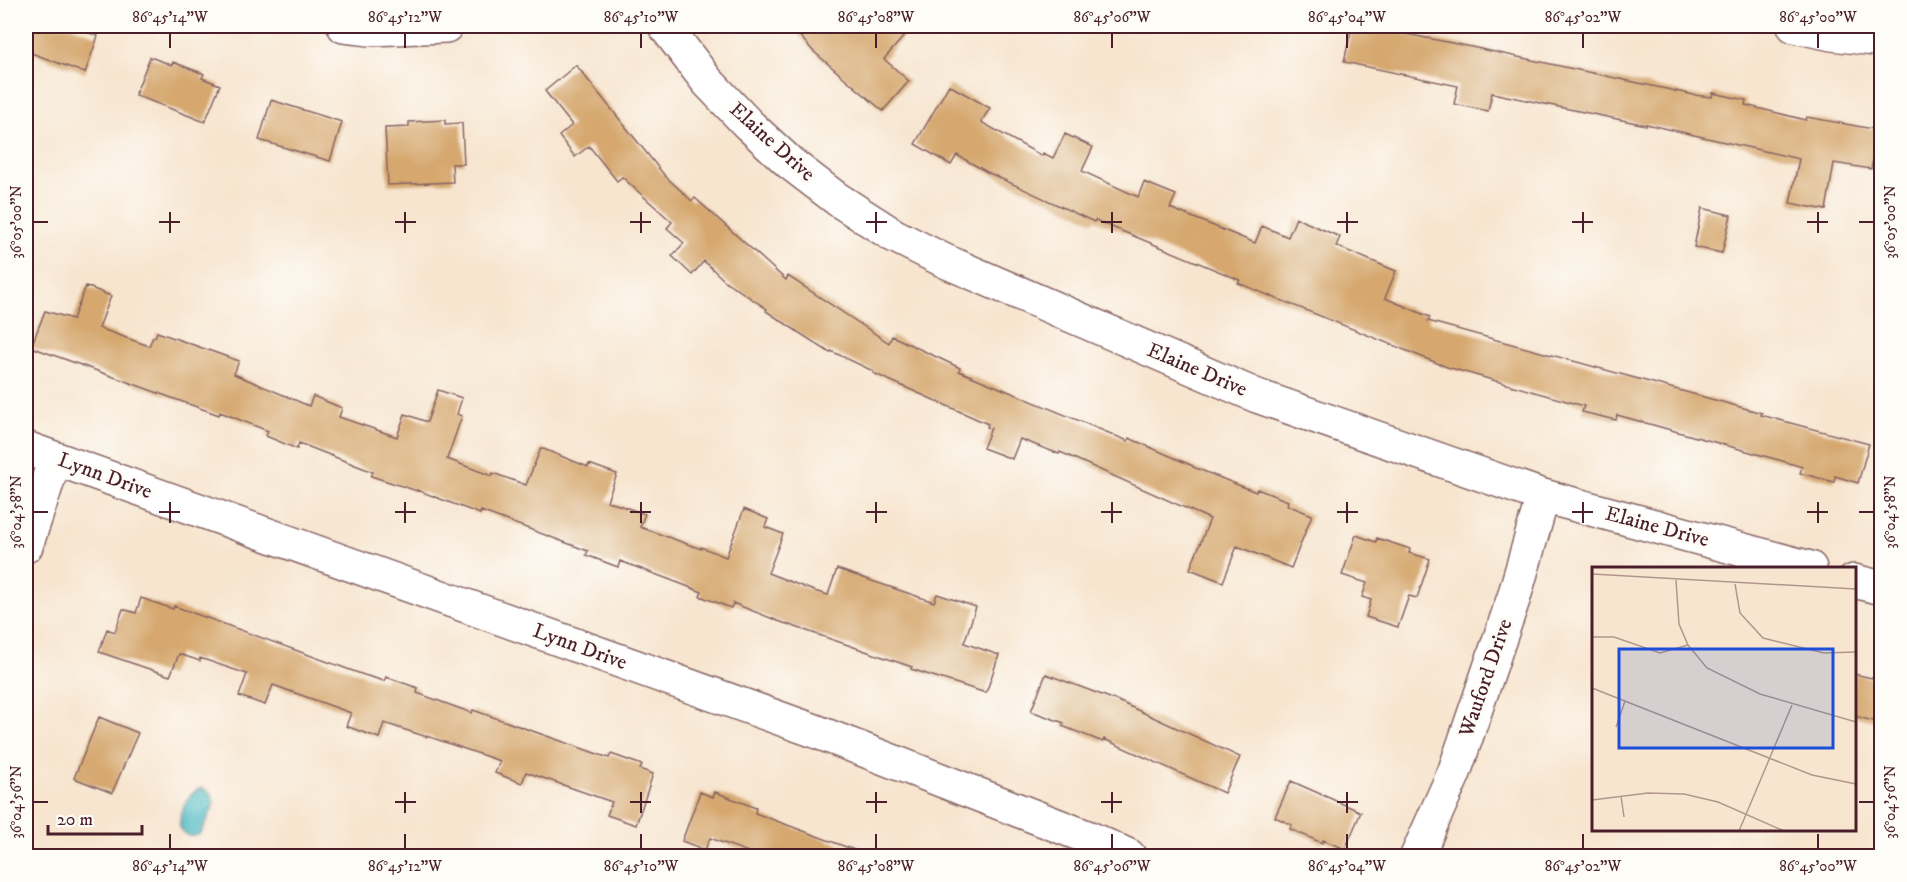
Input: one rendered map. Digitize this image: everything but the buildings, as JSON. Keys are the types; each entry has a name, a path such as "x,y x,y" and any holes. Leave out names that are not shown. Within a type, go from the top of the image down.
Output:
{"street":[{"path":"344,26 370,29 446,26"},
{"name":"Elaine Drive","path":"665,26 707,81 756,132 790,163 837,199 893,235 956,266 1257,396 1543,496 1806,567"},
{"path":"1794,26 1832,34 1881,39"},
{"path":"26,546 40,453"},
{"name":"Lynn Drive","path":"40,453 815,731 1130,856"},
{"name":"Wauford Drive","path":"1417,856 1454,773 1514,597 1543,496"},
{"path":"1856,582 1881,588"}],"water":[{"path":"200,788 212,794 214,805 201,833 190,836 180,829 180,818 187,800"}]}
